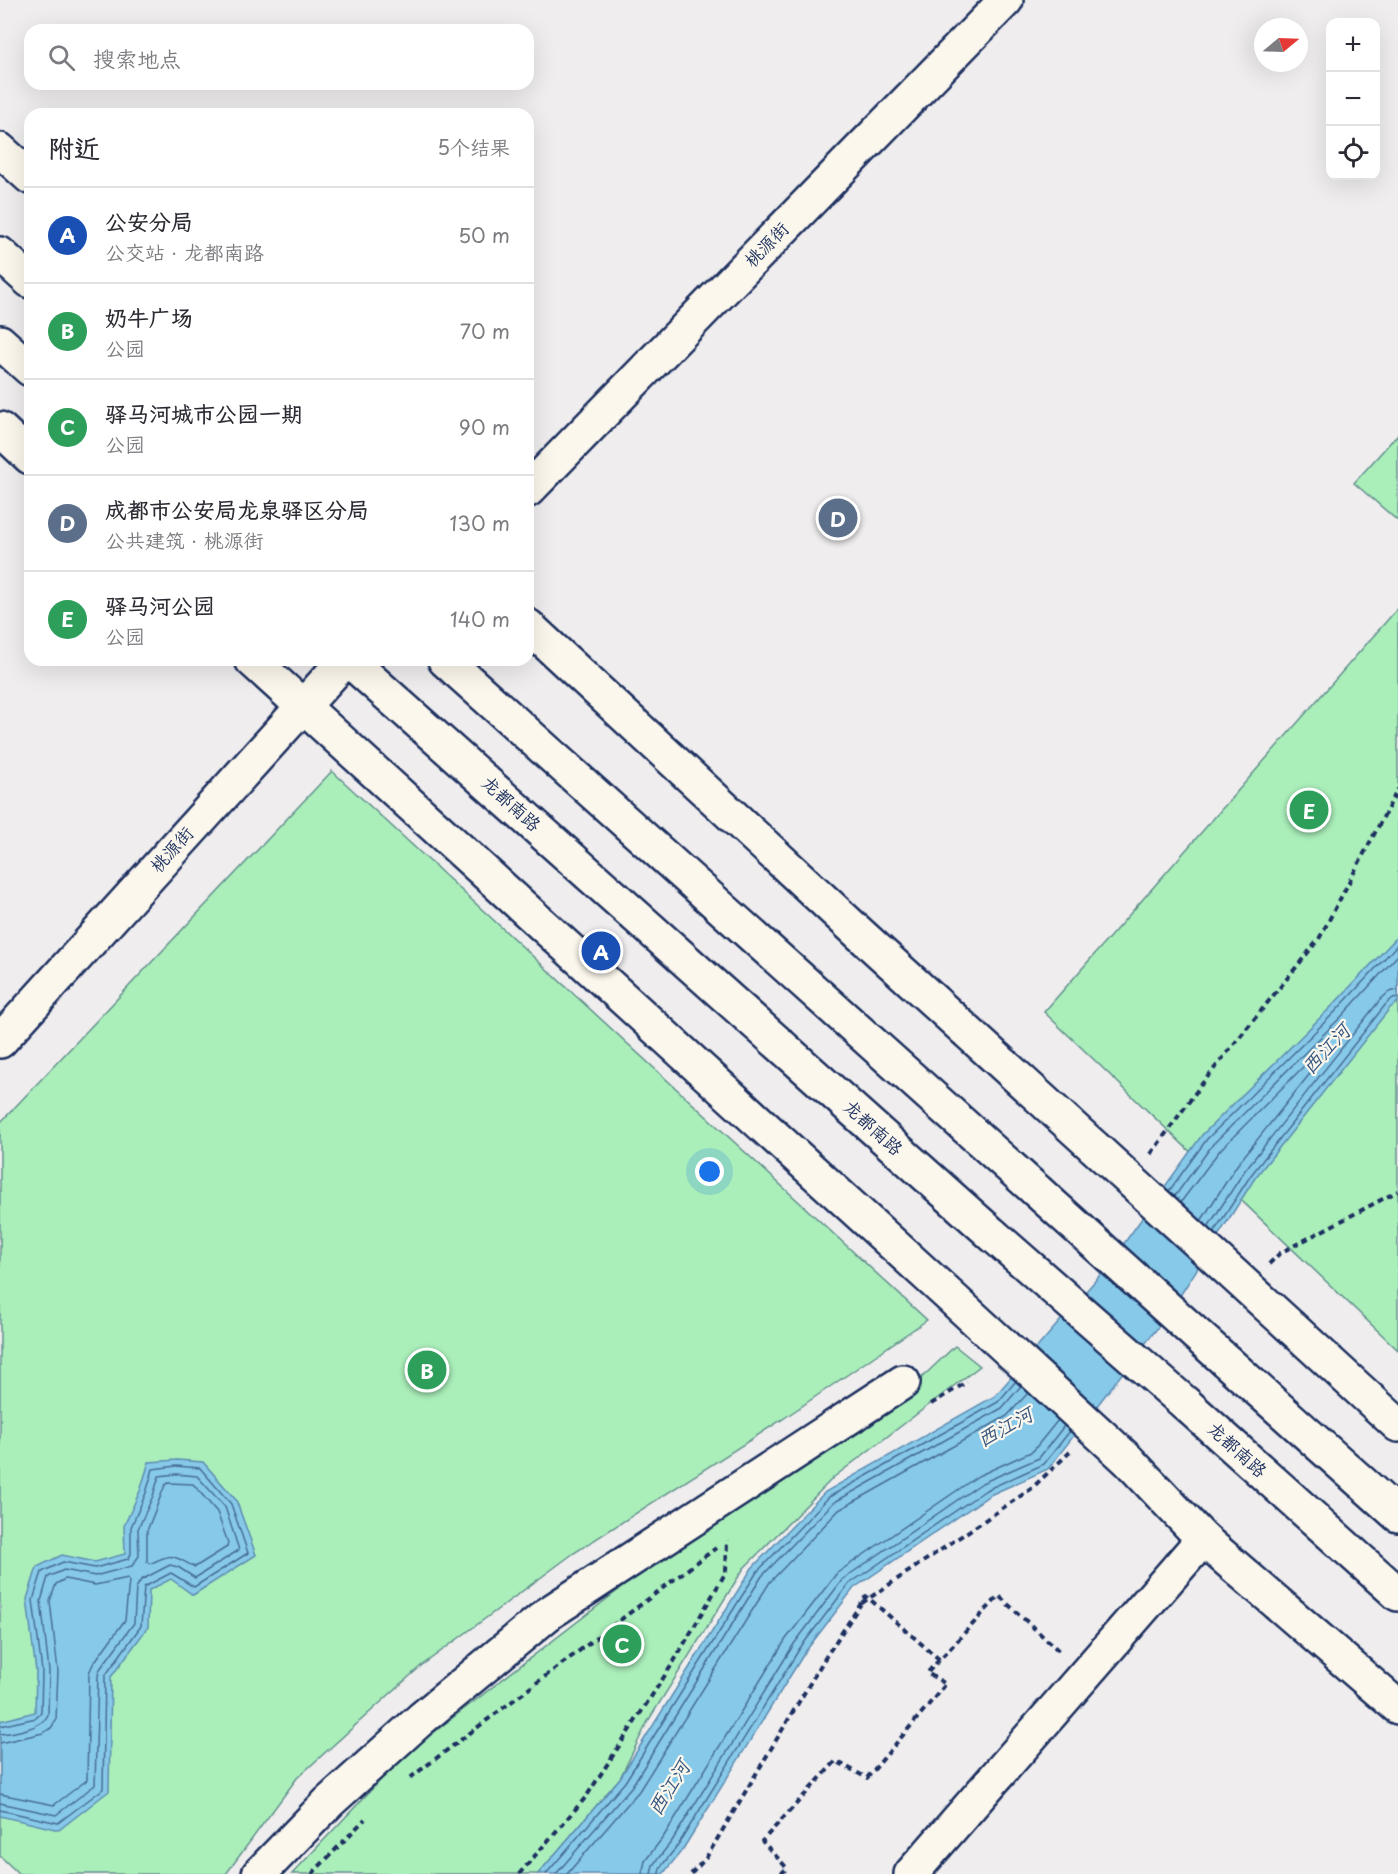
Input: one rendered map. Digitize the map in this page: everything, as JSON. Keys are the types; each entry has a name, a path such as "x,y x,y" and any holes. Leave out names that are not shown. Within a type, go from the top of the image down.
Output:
{"street":[{"name":"桃源街","path":"534,484 1006,0"},
{"path":"0,150 24,172"},
{"path":"0,254 24,276"},
{"path":"0,342 24,364"},
{"path":"0,429 24,451"},
{"path":"534,632 860,934 1398,1425"},
{"path":"259,666 1128,1460 1203,1539 1398,1707"},
{"name":"桃源街","path":"0,1041 341,666"},
{"name":"龙都南路","path":"354,666 1398,1594"},
{"path":"452,666 1398,1515"},
{"path":"259,1874 329,1802 413,1727 549,1613 903,1382"},
{"path":"911,1874 1203,1539"}],"path":[{"path":"1147,1159 1202,1085 1320,939 1398,789"},
{"path":"928,1406 967,1382"},
{"path":"410,1779 736,1532"},
{"path":"519,1874 586,1797 673,1663 726,1572 726,1540"},
{"path":"691,1874 706,1858 825,1658 867,1596 940,1660"},
{"path":"782,1874 787,1868 762,1841 836,1761 867,1778 946,1684 927,1673 999,1596 1085,1674"},
{"path":"312,1874 367,1817"}],"green space":[{"path":"1398,434 1398,521 1354,483"},
{"path":"1398,608 1398,1350 1044,1012"},
{"path":"332,771 927,1320 783,1419 574,1553 421,1666 297,1778 226,1874 19,1874 0,1856 0,1123"},
{"path":"955,1346 980,1366 834,1477 744,1568 648,1721 620,1778 538,1874 292,1874 403,1756 690,1535 872,1425"}],"water":[{"name":"西江河","path":"1398,936 1398,1002 1390,1008 1255,1178 1169,1313 1048,1469 990,1495 854,1588 805,1652 683,1849 663,1874 538,1874 620,1778 752,1568 825,1492 995,1396 1107,1267 1202,1135 1332,1006"},
{"path":"177,1460 203,1462 236,1500 256,1555 193,1595 171,1579 149,1590 148,1627 111,1677 109,1791 59,1830 0,1816 0,1721 35,1712 36,1672 27,1599 37,1567 62,1555 95,1562 125,1554 124,1526 140,1491 149,1462"}],"place":[{"name":"成都市公安局龙泉驿区分局","path":"838,518"},
{"name":"驿马河公园","path":"1309,810"},
{"name":"公安分局","path":"601,951"},
{"name":"奶牛广场","path":"427,1370"},
{"name":"驿马河城市公园一期","path":"622,1644"}]}
